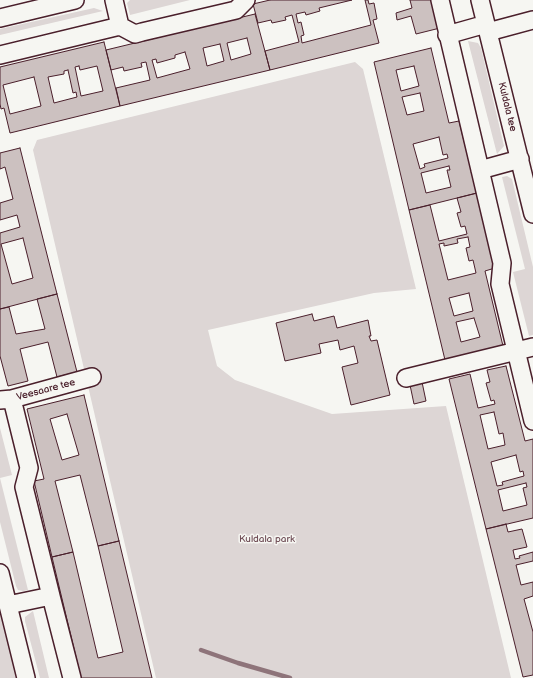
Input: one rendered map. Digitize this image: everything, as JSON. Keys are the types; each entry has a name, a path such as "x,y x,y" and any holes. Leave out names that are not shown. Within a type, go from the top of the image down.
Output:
{"street":[{"path":"0,18 75,0"},
{"path":"114,0 120,26"},
{"path":"0,55 120,26 135,34 236,10 246,0"},
{"path":"440,0 502,264 500,284 515,352 533,421"},
{"name":"Kuldala tee","path":"480,0 533,214"},
{"path":"447,35 533,20"},
{"path":"480,170 520,159"},
{"path":"406,378 533,347"},
{"name":"Veesaare tee","path":"4,396 92,377"},
{"path":"4,396 29,468 24,487 72,678"},
{"path":"0,572 26,678"},
{"path":"8,606 51,596"}],"green space":[{"path":"130,0 190,0 130,15 127,3"},
{"path":"94,8 103,11 0,35 0,29"},
{"path":"468,41 478,43 481,48 504,146 497,154"},
{"name":"Kuldala park","path":"355,62 363,69 416,289 374,293 208,330 217,366 235,380 332,414 446,406 511,678 156,678 33,150 37,140"},
{"path":"507,176 512,179 533,267 533,335 529,336 513,272 525,269 502,177"},
{"path":"0,428 12,475 0,478"},
{"path":"0,478 28,590 18,590 16,586 0,522"},
{"path":"0,601 19,678 0,678"},
{"path":"33,611 49,678 40,678 25,621 25,617"}],"building":[{"path":"270,0 352,0 319,8 320,11 306,15 305,12 296,14 298,23 301,22 304,35 301,36 302,43 371,25 365,0 368,0 369,4 374,3 377,19 373,20 379,43 270,70 265,51 299,42 292,15 285,17 286,20 272,23 271,20 258,23 253,4"},
{"path":"410,0 433,0 440,28 416,34 411,16 397,20 396,13 412,8"},
{"path":"255,14 270,70 120,106 116,88 150,80 146,62 141,63 142,67 124,71 123,67 111,70 106,50","holes":["247,38 251,54 231,60 227,43","220,44 224,61 207,66 203,48","185,52 190,69 157,78 152,60 156,59 157,63 175,58 175,55"]},
{"path":"104,42 120,106 10,133 4,108 1,109 0,104 0,67","holes":["79,66 80,70 97,66 103,91 81,96 75,67","68,70 73,93 76,92 77,97 54,103 48,77 64,74 64,71","34,77 41,106 10,114 3,85"]},
{"path":"431,48 449,123 459,121 477,193 409,210 374,62","holes":["414,66 419,86 401,91 396,70","420,93 424,111 407,115 402,97","439,137 443,155 447,154 448,158 424,164 425,167 420,169 413,144","449,166 450,170 447,170 451,187 426,193 421,173"]},
{"path":"20,148 57,294 0,309 0,233 20,227 17,215 0,220 0,203 13,199 5,167 0,169 0,153","holes":["23,238 33,278 12,284 1,244"]},
{"path":"477,193 495,268 485,271 503,346 445,360 409,210 430,205 439,241 467,234 465,226 461,227 457,213 461,212 457,198","holes":["468,237 470,247 466,248 469,261 473,260 476,273 448,280 439,244 444,243 444,246 458,243 457,239","469,293 473,311 454,316 449,298","474,318 480,337 461,342 456,322"]},
{"path":"57,294 77,372 57,377 48,342 20,349 28,381 8,386 0,356 0,309 9,307 16,334 45,329 37,299"},
{"path":"312,314 314,321 334,316 337,328 368,320 371,336 369,336 371,341 377,340 390,395 351,405 342,367 358,363 354,346 340,350 338,340 319,344 321,353 285,361 276,323"},
{"path":"506,366 525,441 533,439 533,518 486,529 449,379 470,374 478,408 495,404 494,400 491,401 486,383 490,382 487,370","holes":["494,412 499,434 503,433 505,445 488,449 480,415","516,455 520,472 523,471 524,476 502,482 503,485 497,486 491,462","526,483 527,487 523,488 527,505 503,511 498,490"]},
{"path":"422,382 426,401 414,404 410,385"},
{"path":"84,395 119,541 98,546 80,475 55,481 73,552 52,557 34,481 44,479 27,409","holes":["67,414 79,455 62,460 50,419"]},
{"path":"506,524 508,532 522,529 527,547 513,550 515,559 520,558 519,556 533,552 533,561 516,565 521,585 533,582 533,596 524,599 533,632 533,675 523,677 486,529"},
{"path":"119,541 152,678 81,678 52,557 73,552 98,658 123,652 98,546"}],"waterway":[{"path":"201,650 238,663 290,678"}]}
